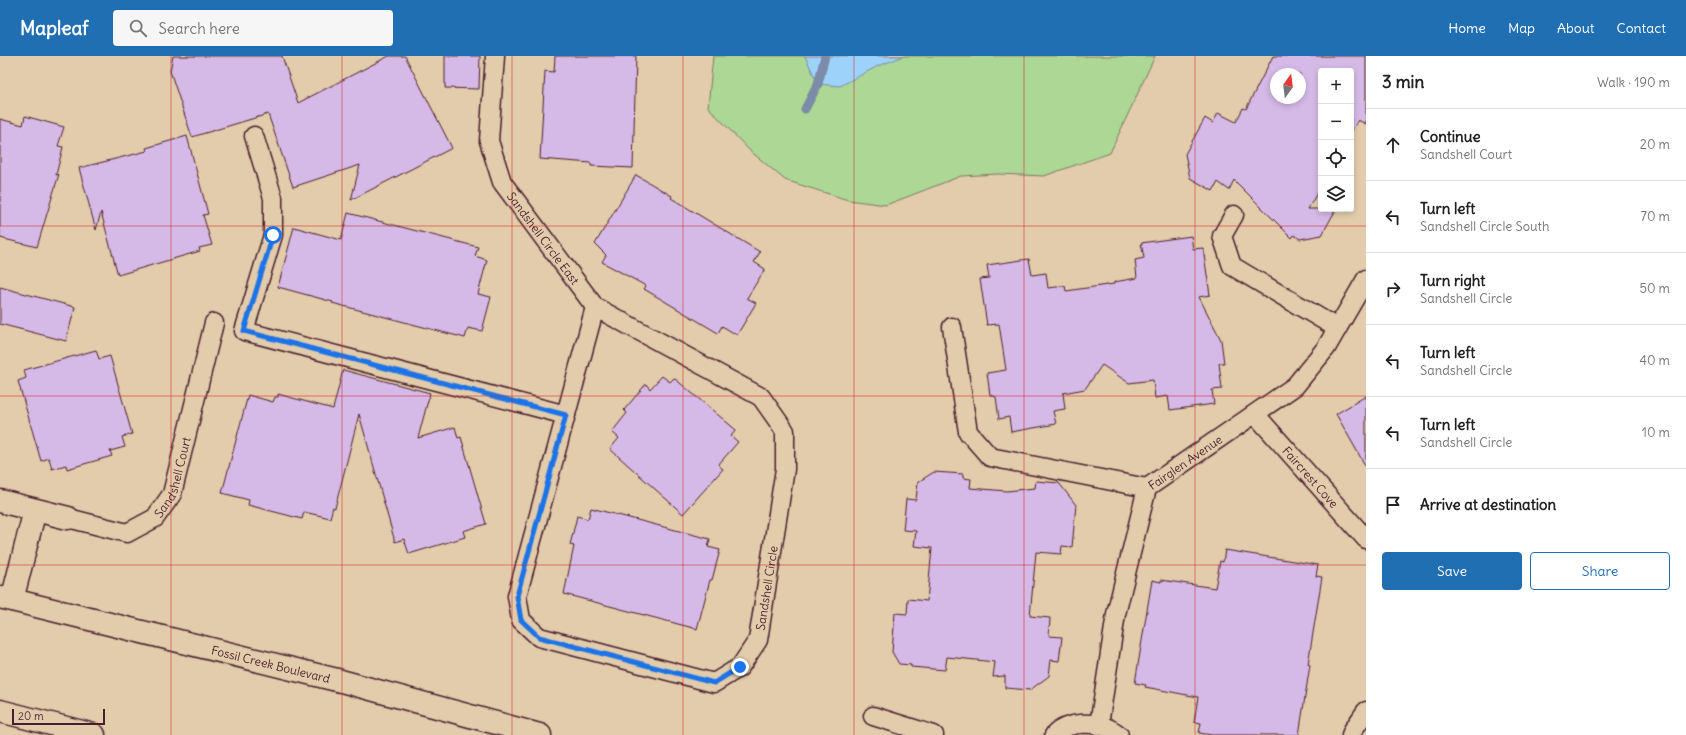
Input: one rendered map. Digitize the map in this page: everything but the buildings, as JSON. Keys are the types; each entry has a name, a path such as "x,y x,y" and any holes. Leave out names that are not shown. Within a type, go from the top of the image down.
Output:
{"main road":[{"name":"Sandshell Court","path":"0,501 68,518"},
{"path":"6,599 35,510"},
{"name":"Fossil Creek Boulevard","path":"6,599 341,681 540,735"},
{"path":"0,711 94,735"}],"lane":[{"name":"Sandshell Circle East","path":"495,56 489,141 502,182 595,307"},
{"path":"254,136 273,198 273,235 244,331 566,415 595,307"},
{"path":"1234,215 1222,236 1232,266 1337,328"},
{"name":"Fairglen Avenue","path":"1099,725 1116,614 1147,488 1295,386 1326,348 1366,278"},
{"name":"Sandshell Circle","path":"566,415 517,596 521,620 539,637 714,683 740,667 758,640 785,469 785,431 761,397 595,307"},
{"name":"Sandshell Court","path":"68,518 127,533 156,518 172,494 214,323"},
{"path":"952,327 968,432 990,457 1147,488"},
{"name":"Faircrest Cove","path":"1255,414 1366,539"},
{"path":"1351,735 1366,711"},
{"path":"873,716 934,735"},
{"path":"1054,735 1057,732 1077,724 1099,725 1119,735"}],"green space":[{"path":"713,56 1155,56 1110,153 1044,176 998,174 961,176 886,205 848,200 785,180 748,149 708,107"}],"water":[{"path":"805,56 904,56 878,66 840,86 818,84"}],"waterway":[{"path":"805,109 818,84 825,56"}],"route":[{"path":"273,235 244,331 566,415 517,596 521,620 539,637 714,683 740,667"}]}
